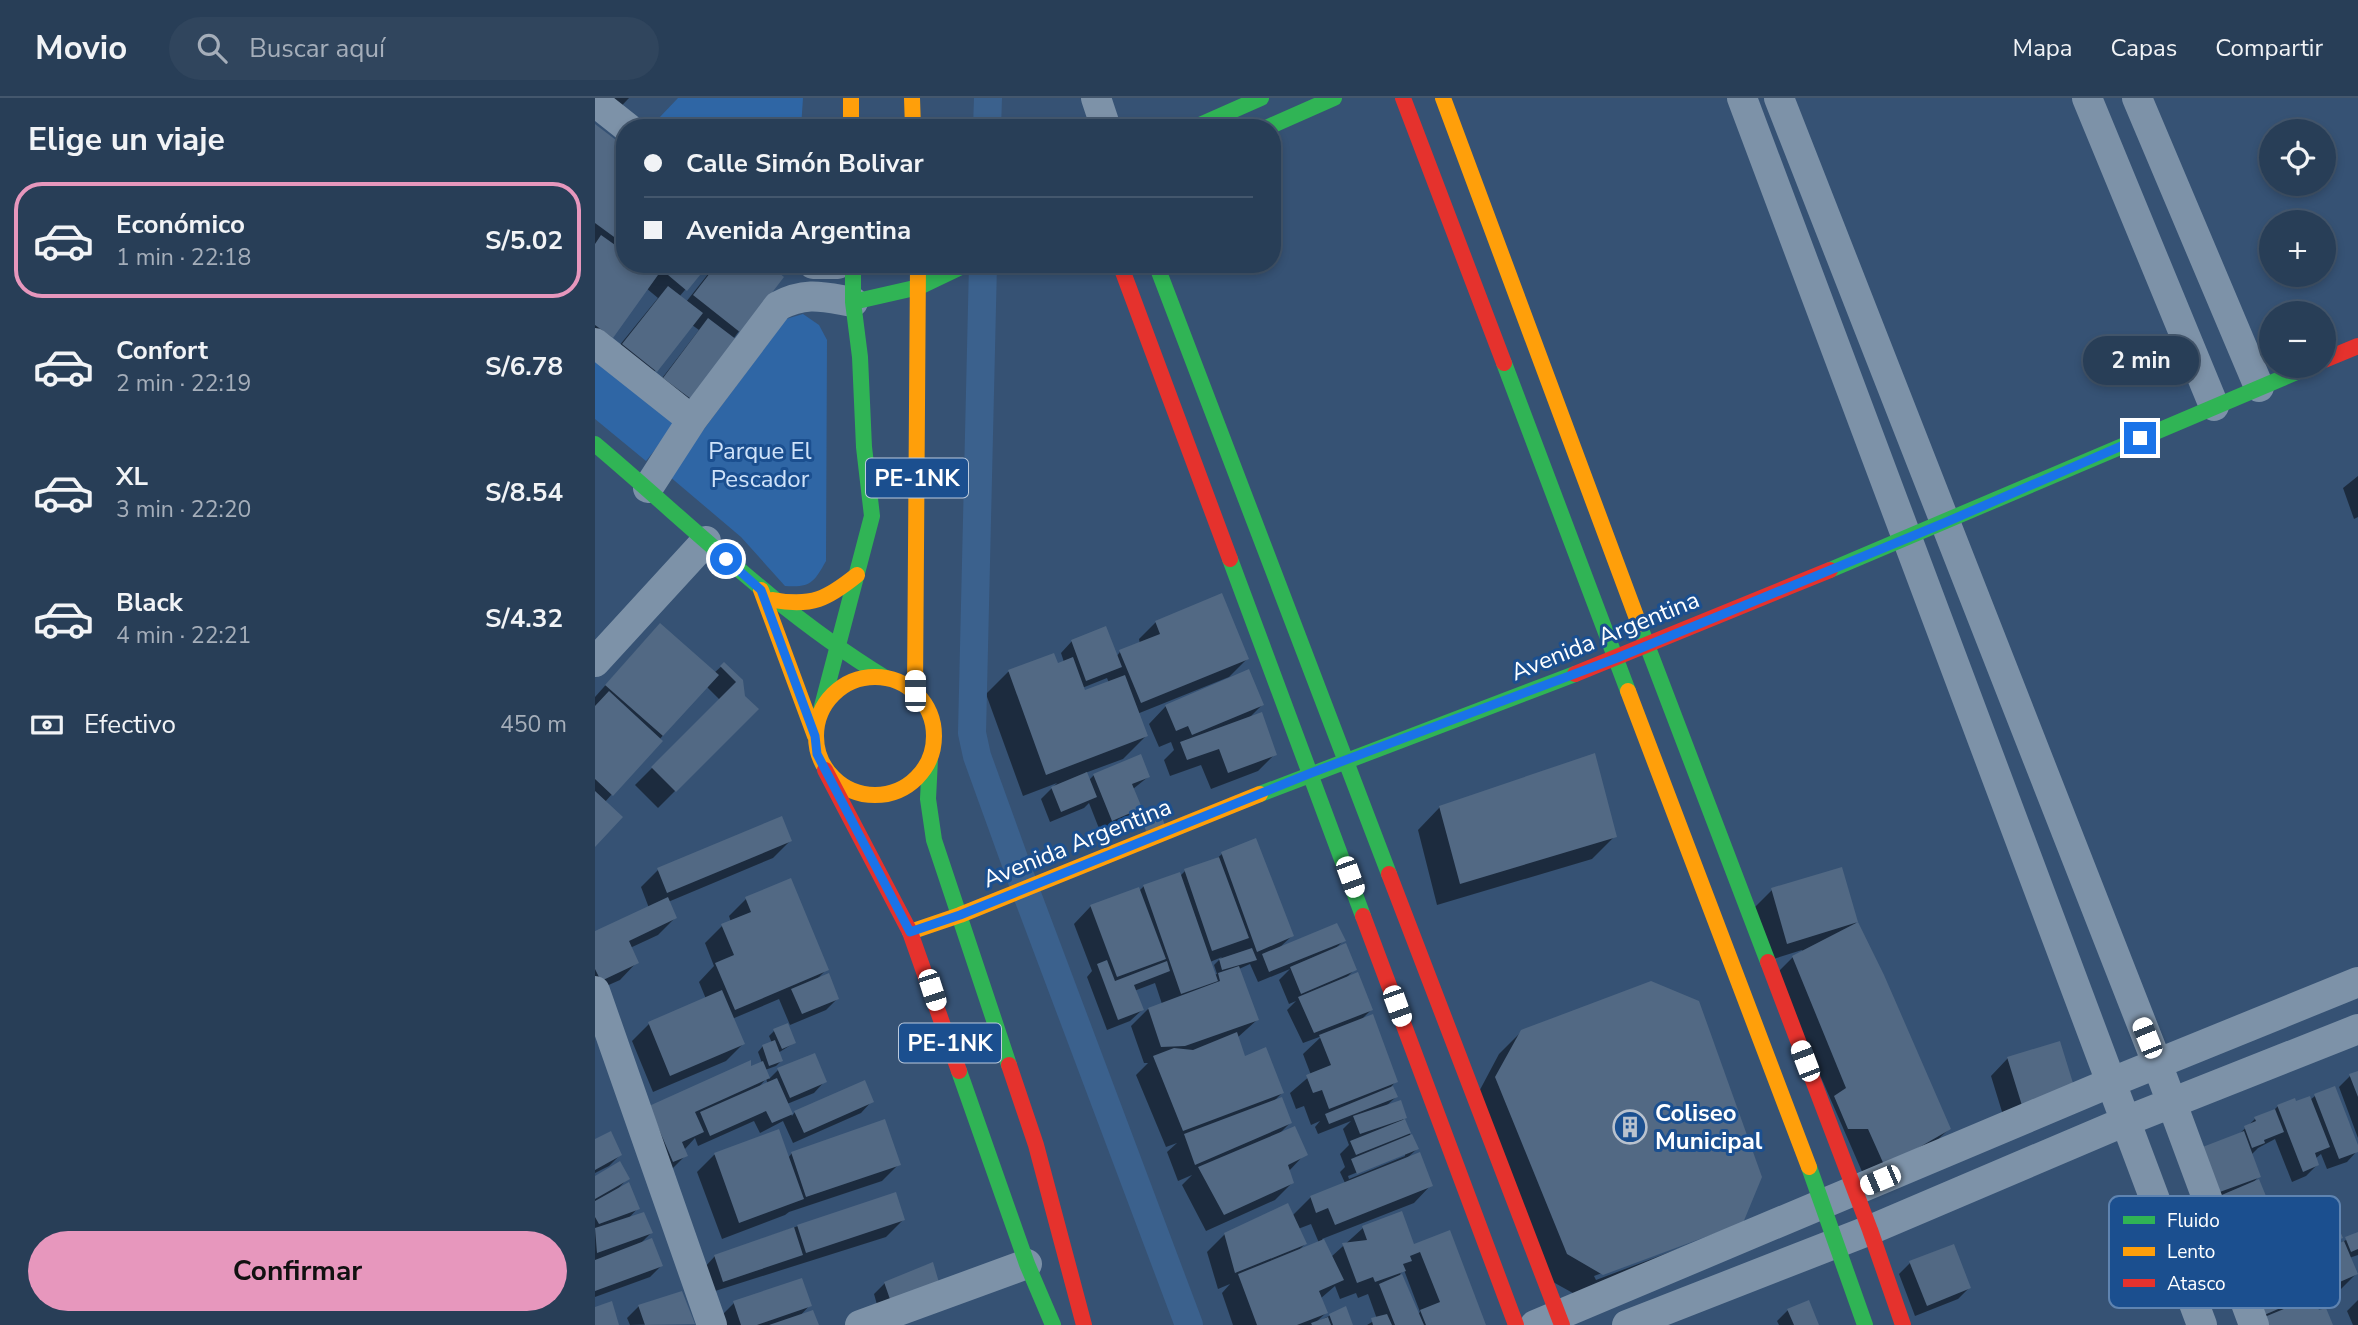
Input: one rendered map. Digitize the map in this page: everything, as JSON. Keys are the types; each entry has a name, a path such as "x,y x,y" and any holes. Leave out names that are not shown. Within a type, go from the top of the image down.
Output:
{"street":[{"path":"851,98 851,119"},
{"path":"912,98 913,119"},
{"path":"1096,98 1103,119"},
{"path":"1213,119 1261,98"},
{"path":"1281,121 1334,98"},
{"path":"1403,98 1823,1204 1865,1325"},
{"path":"1443,98 1647,645 1870,1230 1903,1325"},
{"path":"1742,98 2154,1196"},
{"path":"1779,98 2157,1063 2206,1196"},
{"path":"2087,98 2214,406"},
{"path":"2137,98 2259,387"},
{"path":"595,102 617,119"},
{"name":"PE-1NK","path":"853,273 853,302 860,357 872,516 821,710 815,736 817,754 910,932 1027,1264 1053,1325"},
{"name":"PE-1NK","path":"918,273 915,691 926,705 933,722 935,741 930,759 928,799 934,840 1037,1145 1084,1325"},
{"path":"649,488 692,420 778,306 797,296 853,302 919,287 948,273"},
{"path":"1123,273 1515,1325"},
{"path":"1159,273 1345,761 1552,1322 2157,1063 2358,982"},
{"path":"595,343 692,420"},
{"path":"2336,355 2358,346"},
{"name":"Avenida Argentina","path":"910,932 960,915 1311,773 1617,658 1944,523 2281,378"},
{"path":"595,444 649,488 767,595 837,648 884,677"},
{"path":"595,662 706,541"},
{"path":"767,595 803,605 816,602 841,589 857,575"},
{"path":"767,595 815,736"},
{"path":"821,710 832,694 847,683 865,677 884,677 900,681 915,691"},
{"path":"825,770 845,788 857,794 871,796 889,794 906,787 920,775 930,759"},
{"path":"595,991 712,1325"},
{"path":"1627,1325 1870,1230 2126,1121 2358,1029"},
{"path":"860,1325 1027,1264"},
{"path":"2196,1308 2202,1325"},
{"path":"2248,1308 2254,1325"}],"green space":[{"path":"678,98 803,98 802,119 659,118"},
{"name":"Parque El Pescador","path":"803,314 819,325 827,340 826,561 811,582 801,586 785,586 741,537 669,476 786,319"},
{"path":"595,352 680,418 646,461 595,419"}],"building":[{"path":"595,124 616,140 616,238 595,223"},
{"path":"601,235 616,246 616,273 658,275 613,338 595,325 595,244"},
{"path":"666,273 702,273 687,291"},
{"path":"710,273 779,273 784,277 741,333 693,295"},
{"path":"668,286 703,313 657,372 622,344"},
{"path":"708,318 737,340 691,399 663,378"},
{"path":"1222,593 1249,659 1141,703 1119,650 1160,634 1155,621"},
{"path":"660,623 719,675 663,736 605,685"},
{"path":"1106,626 1122,667 1086,681 1071,640"},
{"path":"1054,653 1058,663 1073,657 1085,690 1125,675 1148,736 1046,775 1008,670"},
{"path":"724,662 743,680 745,696 759,709 676,792 651,767 736,682 720,666"},
{"path":"1249,669 1264,705 1192,735 1188,726 1176,731 1165,705"},
{"path":"609,691 663,741 613,796 595,779 595,706"},
{"path":"1262,712 1277,755 1228,773 1219,749 1187,760 1180,742"},
{"path":"1595,753 1617,837 1460,884 1439,806"},
{"path":"1141,754 1150,777 1132,784 1142,808 1112,821 1093,774"},
{"path":"1087,772 1097,797 1061,812 1051,787"},
{"path":"595,791 623,817 595,847"},
{"path":"1159,810 1165,825 1146,831 1141,816"},
{"path":"782,816 792,841 667,893 657,868"},
{"path":"1256,838 1294,936 1257,952 1221,852"},
{"path":"1219,857 1249,938 1212,951 1184,869"},
{"path":"1842,867 1858,922 1787,944 1771,888"},
{"path":"1180,872 1218,981 1181,994 1143,885"},
{"path":"791,878 829,970 735,1010 715,963 734,955 721,924 751,912 745,897"},
{"path":"1139,887 1166,959 1117,977 1090,905"},
{"path":"668,897 677,918 629,941 639,963 601,981 595,969 595,931"},
{"path":"1858,922 1951,1129 1885,1167 1868,1129 1848,1129 1834,1096 1846,1088 1792,956"},
{"path":"1337,923 1346,941 1269,972 1262,954"},
{"path":"1346,943 1357,970 1301,994 1290,967"},
{"path":"1252,948 1257,960 1222,970 1219,959"},
{"path":"1107,960 1115,981 1167,961 1170,971 1134,985 1144,1010 1118,1020 1097,964"},
{"path":"1239,966 1259,1020 1185,1046 1161,1047 1148,1008 1220,981 1218,973"},
{"path":"1358,972 1373,1010 1314,1033 1298,997"},
{"path":"829,973 839,999 802,1014 791,989"},
{"name":"Coliseo Municipal","path":"1651,981 1699,1001 1762,1177 1743,1223 1603,1275 1567,1254 1495,1077 1521,1030"},
{"path":"722,990 745,1044 670,1076 648,1022"},
{"path":"1373,1014 1398,1082 1329,1109 1322,1090 1313,1093 1306,1075 1331,1065 1319,1035"},
{"path":"788,1023 796,1043 782,1049 773,1029"},
{"path":"1237,1032 1245,1056 1266,1047 1284,1093 1183,1131 1153,1056 1174,1048 1193,1050"},
{"path":"775,1040 783,1061 769,1066 762,1045"},
{"path":"2060,1041 2077,1096 2024,1112 2007,1057"},
{"path":"815,1053 827,1082 790,1098 777,1068"},
{"path":"751,1060 751,1066 763,1061 770,1078 695,1112 704,1132 682,1142 688,1156 673,1162 649,1106"},
{"path":"2358,1071 2358,1097 2349,1074"},
{"path":"777,1078 793,1114 772,1123 766,1111 710,1136 700,1112"},
{"path":"865,1080 874,1102 804,1133 794,1111"},
{"path":"1393,1086 1398,1097 1329,1124 1325,1114"},
{"path":"2335,1086 2358,1145 2358,1152 2339,1159 2314,1094"},
{"path":"2310,1096 2330,1147 2315,1153 2319,1165 2303,1172 2277,1105"},
{"path":"1282,1097 1292,1123 1195,1165 1184,1134"},
{"path":"1401,1100 1407,1118 1360,1134 1353,1116"},
{"path":"2275,1109 2284,1132 2252,1148 2244,1126 2256,1121 2254,1117"},
{"path":"885,1119 901,1165 806,1197 791,1152"},
{"path":"1405,1119 1411,1133 1356,1155 1350,1141"},
{"path":"1295,1126 1308,1155 1288,1165 1294,1183 1224,1215 1198,1167"},
{"path":"779,1129 804,1199 739,1223 714,1153"},
{"path":"611,1131 622,1155 595,1170 595,1139"},
{"path":"2244,1131 2261,1177 2217,1193 2200,1148"},
{"path":"1412,1134 1419,1149 1357,1174 1351,1159"},
{"path":"1420,1152 1433,1186 1335,1225 1328,1208 1316,1213 1310,1196"},
{"path":"620,1161 630,1179 595,1199 595,1176"},
{"path":"2259,1179 2266,1196 2219,1196"},
{"path":"629,1182 640,1209 599,1224 595,1217 595,1201"},
{"path":"896,1192 905,1220 806,1253 797,1225"},
{"path":"1288,1203 1307,1244 1235,1273 1224,1233"},
{"path":"1402,1211 1414,1244 1450,1230 1486,1325 1426,1325 1420,1310 1440,1302 1420,1252 1410,1256 1412,1261 1403,1264 1406,1271 1375,1282 1373,1277 1357,1283 1342,1243 1367,1240 1362,1226"},
{"path":"644,1212 653,1233 597,1253 595,1228"},
{"path":"794,1227 803,1255 723,1282 714,1255"},
{"path":"2358,1232 2358,1249 2351,1252 2345,1237"},
{"path":"652,1238 663,1266 595,1291 595,1260"},
{"path":"1324,1239 1344,1280 1319,1291 1328,1313 1297,1325 1257,1325 1238,1274"},
{"path":"2344,1241 2358,1274 2340,1282 2340,1243"},
{"path":"1954,1244 1971,1288 1927,1306 1909,1261"},
{"path":"933,1262 940,1286 892,1305 884,1282"},
{"path":"1402,1274 1424,1325 1395,1325 1379,1284"},
{"path":"802,1278 812,1306 757,1325 741,1325 733,1301"},
{"path":"682,1291 695,1324 645,1325 638,1305"},
{"path":"1809,1300 1819,1325 1794,1325 1787,1309"},
{"path":"612,1301 619,1325 595,1325 595,1307"},
{"path":"1346,1306 1353,1325 1333,1325 1329,1314"},
{"path":"2258,1308 2280,1308 2262,1316"},
{"path":"2286,1308 2326,1308 2333,1325 2265,1325 2262,1318"},
{"path":"813,1310 819,1325 769,1325"},
{"path":"1387,1314 1392,1325 1373,1325 1371,1318"},
{"path":"1328,1317 1331,1325 1311,1323"}],"waterway":[{"path":"987,119 988,98"},
{"path":"983,273 972,733 977,756 1025,889 1189,1325"}],"traffic: fast":[{"path":"1213,119 1261,98"},
{"path":"1281,121 1334,98"},
{"path":"821,710 872,516 864,447 853,273"},
{"path":"853,302 919,287 948,273"},
{"path":"1159,273 1389,874"},
{"path":"1504,363 1628,691"},
{"path":"1830,570 2283,378"},
{"path":"595,444 770,595 844,651 884,677"},
{"path":"1230,559 1363,916"},
{"path":"1639,624 1768,962"},
{"path":"1260,794 1575,674"},
{"path":"930,759 928,799 934,840 1009,1065"},
{"path":"959,1071 1027,1264 1053,1325"},
{"path":"1809,1167 1865,1325"}],"traffic: slow":[{"path":"851,98 851,119"},
{"path":"912,98 913,119"},
{"path":"1443,98 1639,624"},
{"path":"915,691 918,273"},
{"path":"773,600 798,602 818,599 837,590 857,575"},
{"path":"761,590 815,736"},
{"path":"875,677 898,681 917,694 930,713 934,736 930,759 917,778 898,791 875,795 852,791 833,778 820,759 816,736 820,713 833,694 852,681 875,677"},
{"path":"1628,691 1809,1167"},
{"path":"910,932 960,915 1260,794"}],"traffic: jam":[{"path":"1403,98 1504,363"},
{"path":"1123,273 1230,559"},
{"path":"2336,355 2358,346"},
{"path":"1575,674 1830,570"},
{"path":"825,770 910,932 959,1071"},
{"path":"1389,874 1562,1325"},
{"path":"1363,916 1516,1325"},
{"path":"1768,962 1870,1230 1903,1325"},
{"path":"1009,1065 1036,1145 1084,1325"}],"place":[{"name":"Coliseo Municipal","path":"1630,1127"}],"route":[{"path":"726,559 761,590 815,736 817,754 910,932 960,915 1311,773 1617,658 1944,523 2140,438"}]}
